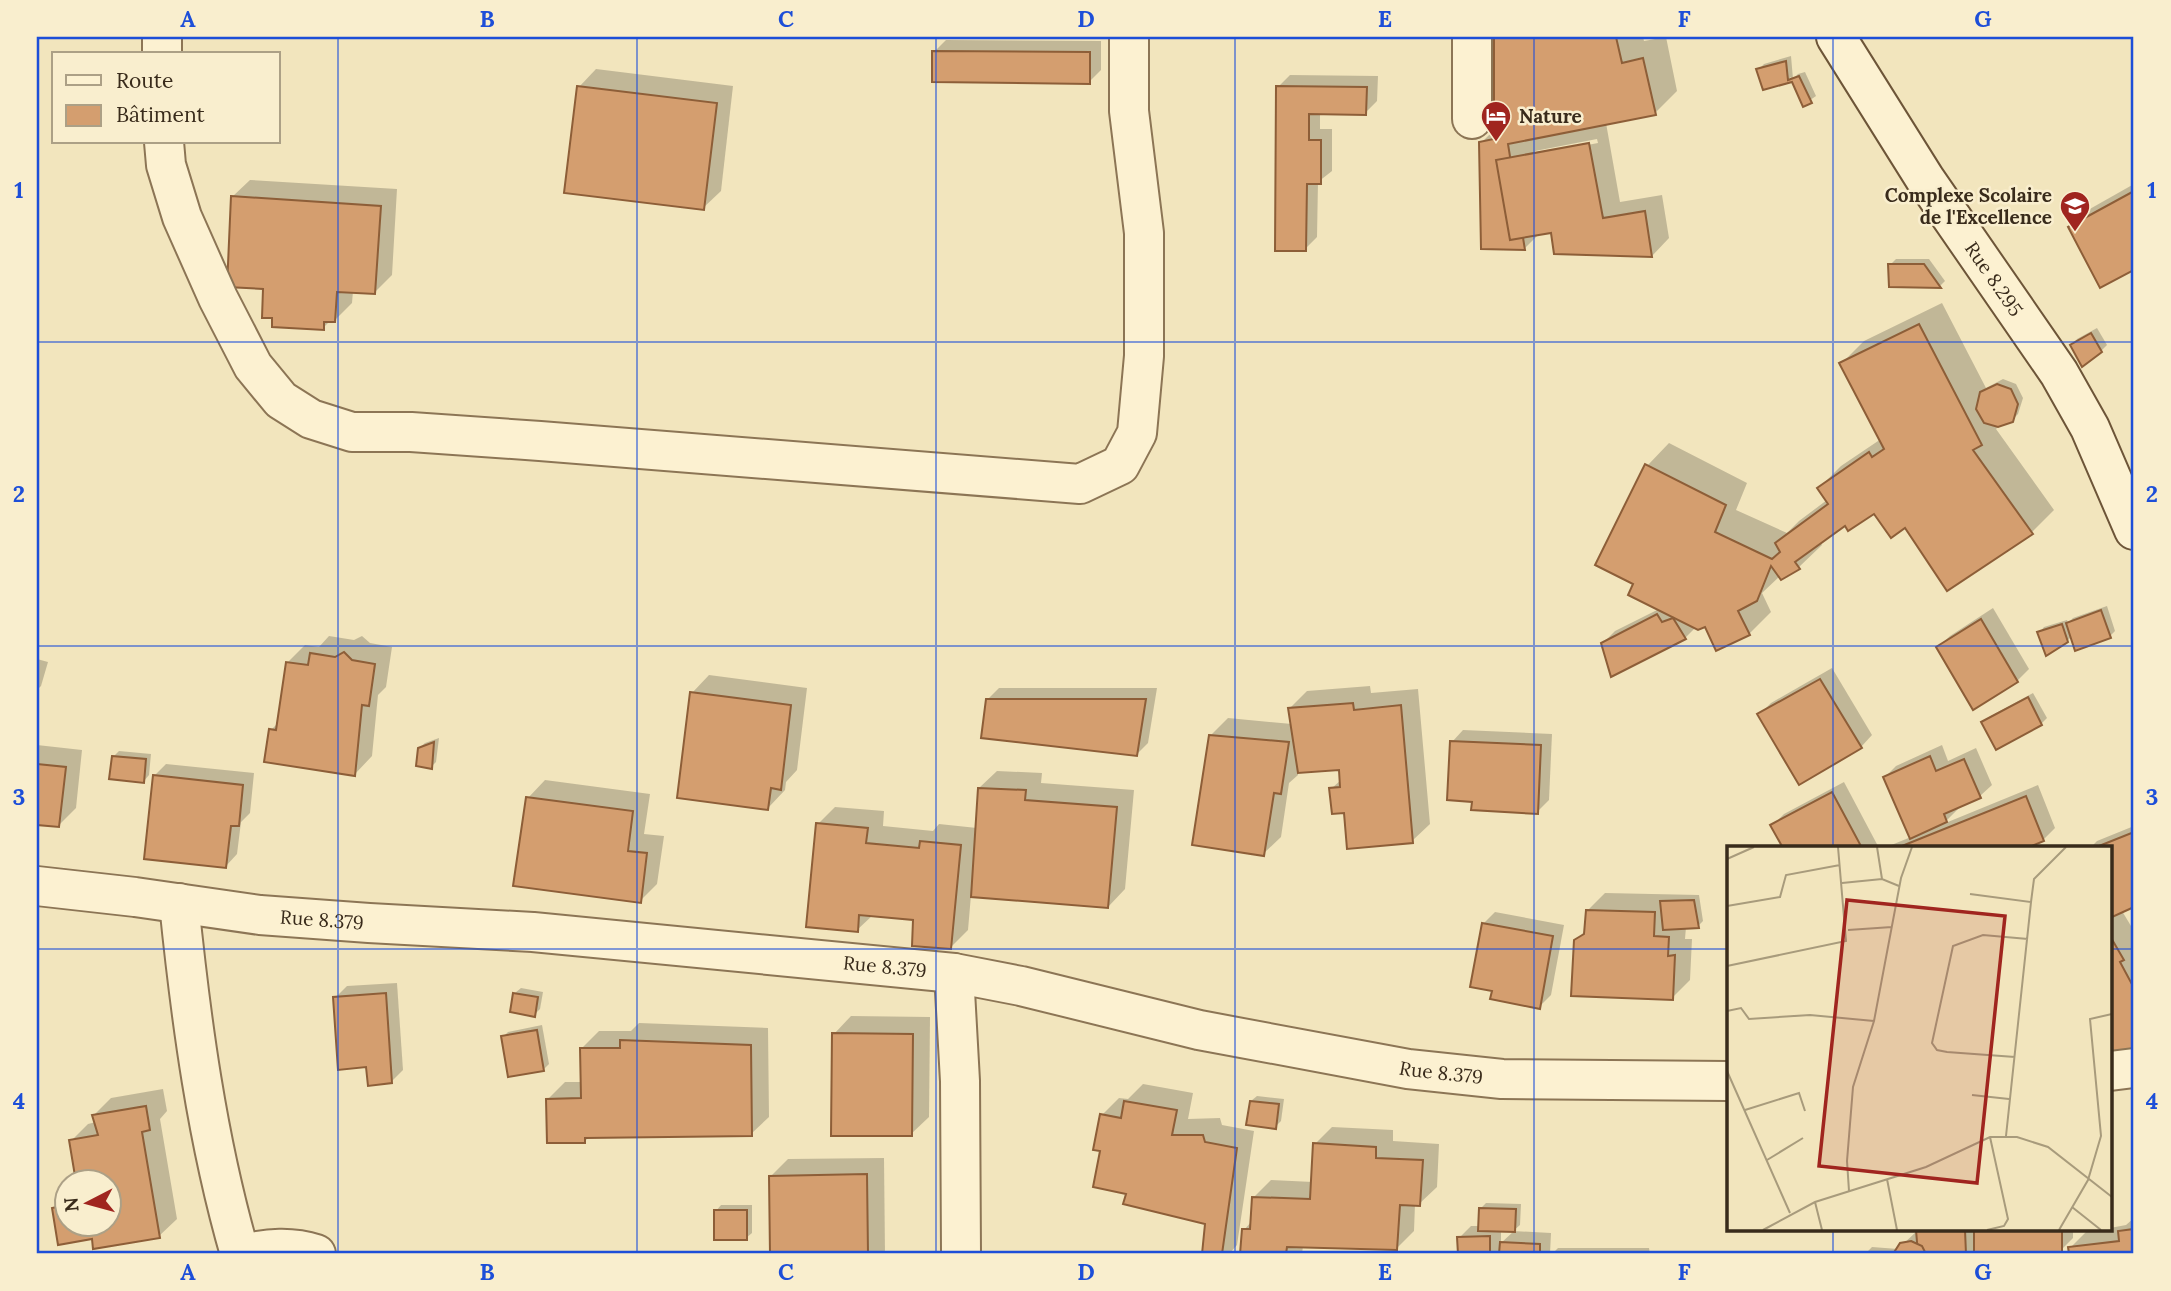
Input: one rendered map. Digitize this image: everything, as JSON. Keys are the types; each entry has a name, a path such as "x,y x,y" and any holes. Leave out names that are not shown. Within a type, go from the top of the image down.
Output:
{"street":[{"path":"164,144 166,165 182,218 218,298 253,366 281,400 311,419 352,432 411,432 540,440 1080,484 1120,465 1137,433 1144,356 1144,233 1129,111 1129,37"},
{"path":"1472,37 1472,120"},
{"name":"Rue 8.295","path":"1836,37 1924,178 2059,373 2090,428 2134,530"},
{"name":"Rue 8.379","path":"37,887 274,916 533,932 954,973 1021,986 1199,1030 1408,1069 1502,1079 1727,1081"},
{"path":"179,903 189,1006 208,1114 241,1254 266,1249 297,1248 316,1254"},
{"path":"954,973 960,1081 961,1254"},
{"path":"2112,1072 2134,1068"}],"building":[{"name":"Nature","path":"1494,37 1616,37 1622,63 1643,58 1656,115 1508,144 1525,250 1481,249 1479,142 1494,139"},
{"path":"932,51 1090,52 1090,84 932,82"},
{"path":"1786,61 1788,80 1799,76 1812,103 1803,107 1792,82 1763,90 1756,69"},
{"path":"577,86 717,103 704,210 564,193"},
{"path":"1276,86 1367,87 1366,115 1309,114 1309,140 1321,140 1321,184 1307,184 1306,251 1275,251"},
{"path":"1589,143 1603,218 1645,211 1652,257 1554,254 1551,233 1510,240 1496,160"},
{"path":"2134,191 2134,270 2100,288 2068,227"},
{"path":"231,196 381,206 375,294 337,292 335,322 324,322 324,330 272,327 272,318 262,318 263,289 227,287"},
{"path":"1888,264 1924,264 1941,288 1889,287"},
{"path":"1919,324 1982,445 1973,450 2033,534 1947,591 1905,528 1891,538 1874,514 1848,531 1845,526 1795,562 1800,569 1781,580 1771,566 1757,601 1738,611 1750,635 1716,651 1705,627 1698,630 1628,595 1633,584 1595,565 1645,464 1726,505 1715,532 1772,559 1780,552 1775,543 1828,504 1817,488 1869,452 1872,457 1884,449 1839,363"},
{"path":"2091,333 2102,352 2082,367 2070,345"},
{"path":"1997,384 2011,389 2018,404 2013,422 1998,427 1984,423 1976,409 1980,392"},
{"path":"2101,610 2111,638 2075,651 2066,623"},
{"path":"1657,614 1662,622 1673,618 1686,639 1611,677 1601,643"},
{"path":"1981,619 2018,682 1973,710 1936,647"},
{"path":"2062,624 2068,642 2046,656 2037,632"},
{"path":"344,652 352,660 375,664 369,706 362,705 355,776 264,762 269,729 276,730 286,662 308,665 310,653 335,657"},
{"path":"1820,679 1862,748 1799,785 1757,714"},
{"path":"690,692 791,705 781,790 771,788 768,810 677,798"},
{"path":"2028,697 2042,725 1996,750 1981,722"},
{"path":"986,699 1146,699 1137,756 981,738"},
{"path":"1353,703 1354,710 1401,705 1413,843 1347,849 1344,813 1332,814 1329,788 1340,787 1339,770 1298,773 1288,708"},
{"path":"1209,735 1289,742 1281,794 1274,793 1264,856 1192,845"},
{"path":"1450,741 1541,745 1538,814 1471,810 1472,802 1447,800"},
{"path":"434,742 432,769 416,766 418,748"},
{"path":"112,756 146,759 144,783 109,779"},
{"path":"1930,756 1936,771 1964,759 1981,798 1944,814 1947,822 1910,839 1883,777"},
{"path":"37,764 66,767 59,827 37,825"},
{"path":"153,775 243,785 239,826 231,826 226,868 144,859"},
{"path":"978,788 1026,790 1025,800 1117,807 1108,908 971,897"},
{"path":"1832,792 1861,846 1782,846 1770,825"},
{"path":"2026,796 2044,841 2032,846 1902,846"},
{"path":"526,797 633,811 628,851 647,853 641,903 513,886"},
{"path":"816,823 868,828 866,843 919,848 920,841 961,845 951,949 912,946 913,920 859,915 858,932 806,927"},
{"path":"2134,832 2134,907 2112,917 2112,846 2099,846"},
{"path":"1694,900 1699,928 1663,930 1660,901"},
{"path":"1586,910 1655,912 1654,936 1669,937 1668,956 1675,955 1673,1000 1571,996 1574,940 1584,934"},
{"path":"1482,923 1553,936 1540,1009 1490,999 1492,991 1470,987"},
{"path":"2112,939 2124,960 2120,962 2134,988 2134,1048 2112,1056"},
{"path":"386,993 392,1083 368,1086 366,1067 338,1070 333,997"},
{"path":"513,993 538,997 535,1017 510,1012"},
{"path":"537,1030 544,1071 508,1077 501,1036"},
{"path":"832,1033 913,1034 912,1136 831,1136"},
{"path":"620,1040 751,1045 752,1136 585,1138 585,1143 547,1143 546,1099 581,1098 580,1048 620,1048"},
{"path":"1124,1101 1177,1110 1172,1135 1203,1135 1205,1142 1237,1148 1222,1254 1202,1254 1205,1224 1123,1204 1126,1194 1093,1187 1100,1151 1093,1150 1100,1114 1121,1118"},
{"path":"1250,1101 1279,1104 1276,1129 1246,1125"},
{"path":"146,1106 150,1130 142,1132 160,1238 93,1249 92,1239 58,1245 57,1238 122,1238 122,1168 74,1168 69,1140 98,1135 92,1115"},
{"path":"1313,1143 1376,1147 1376,1158 1423,1160 1420,1206 1400,1205 1397,1250 1287,1247 1286,1254 1240,1254 1242,1229 1250,1229 1252,1197 1310,1199"},
{"path":"867,1174 868,1254 770,1254 769,1176"},
{"path":"1479,1208 1516,1209 1515,1232 1478,1231"},
{"path":"714,1210 747,1210 747,1240 714,1240"},
{"path":"2134,1229 2134,1254 2069,1254 2068,1247 2119,1241 2118,1231"},
{"path":"1916,1232 1965,1232 1966,1254 1918,1254"},
{"path":"1974,1232 2062,1232 2062,1252 1974,1252"},
{"path":"1490,1236 1490,1254 1458,1254 1457,1237"},
{"path":"1911,1241 1922,1246 1926,1254 1893,1254 1900,1243"},
{"path":"1500,1242 1540,1244 1540,1254 1499,1254"}],"place":[{"name":"Nature","path":"1496,143"},
{"name":"Complexe Scolaire de l'Excellence","path":"2075,233"}]}
